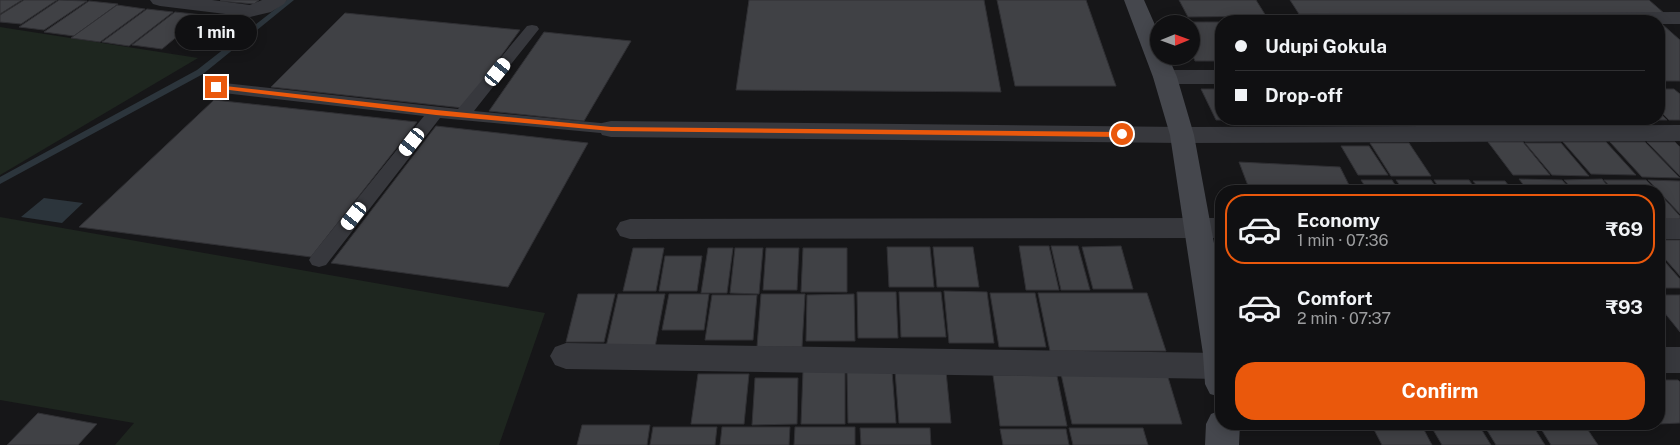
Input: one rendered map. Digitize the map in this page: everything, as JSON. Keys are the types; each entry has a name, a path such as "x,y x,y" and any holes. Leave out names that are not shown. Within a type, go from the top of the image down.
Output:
{"main road":[{"path":"1134,0 1165,77 1209,228 1215,303"},
{"path":"1222,445 1223,430"}],"street":[{"path":"160,0 250,11 264,8 277,0"},
{"path":"1665,18 1680,18"},
{"path":"1165,77 1215,76"},
{"path":"611,129 1182,135 1680,133"},
{"path":"630,229 1209,228"},
{"path":"1665,229 1680,229"},
{"path":"566,356 1215,365"},
{"path":"1665,360 1680,360"}],"lane":[{"path":"464,114 532,29"},
{"path":"216,87 436,112 611,129"},
{"path":"319,260 436,112"}],"shaded area":[{"path":"0,27 198,58 0,175"},
{"path":"44,198 83,203 62,223 21,217"},
{"path":"0,217 545,313 499,445 115,445 134,423 0,400"}],"building":[{"path":"0,0 22,0 0,14"},
{"path":"24,0 57,0 21,24 0,22 0,15"},
{"path":"59,0 87,1 44,30 19,27"},
{"path":"221,0 259,0 254,4 220,1"},
{"path":"749,0 984,0 1001,92 736,90"},
{"path":"997,0 1086,0 1116,86 1015,86"},
{"path":"1179,0 1256,0 1265,15 1215,15 1215,17 1187,15"},
{"path":"1290,0 1649,0 1665,14 1299,14"},
{"path":"89,1 118,4 74,36 44,32"},
{"path":"117,5 145,9 100,42 71,38"},
{"path":"147,9 173,12 129,46 102,42"},
{"path":"175,12 203,15 162,49 132,45"},
{"path":"345,13 520,30 463,108 271,87"},
{"path":"1200,22 1215,22 1215,61 1200,61"},
{"path":"1665,27 1680,40 1680,81 1665,81"},
{"path":"544,32 631,41 584,121 489,111"},
{"path":"1201,89 1215,89 1215,118"},
{"path":"1665,89 1674,89 1680,94 1680,120 1669,120 1665,116"},
{"path":"214,100 417,122 311,257 79,227"},
{"path":"436,126 588,143 508,287 331,263"},
{"path":"1488,142 1523,142 1550,175 1513,175"},
{"path":"1563,142 1606,142 1636,175 1591,174"},
{"path":"1610,142 1645,142 1680,178 1642,177"},
{"path":"1647,142 1675,142 1680,147 1680,176"},
{"path":"1370,143 1409,143 1431,176 1391,176"},
{"path":"1525,143 1561,143 1589,176 1552,175"},
{"path":"1341,146 1369,146 1388,175 1358,175"},
{"path":"1239,162 1340,167 1349,185 1248,185"},
{"path":"1519,179 1562,180 1567,185 1524,185"},
{"path":"1602,179 1607,185 1569,185 1564,180"},
{"path":"1361,180 1392,180 1395,185 1364,185"},
{"path":"1396,180 1431,180 1435,185 1400,185"},
{"path":"1434,180 1469,180 1473,185 1437,185"},
{"path":"1604,180 1646,180 1651,185 1609,185"},
{"path":"1648,180 1680,181 1680,214 1665,198 1665,185 1653,185"},
{"path":"1473,181 1505,181 1508,185 1476,185"},
{"path":"1665,200 1680,216 1680,219 1665,219"},
{"path":"1665,240 1680,240 1680,276 1665,259"},
{"path":"1019,246 1049,246 1059,290 1026,290"},
{"path":"1051,246 1078,246 1090,290 1061,290"},
{"path":"1121,246 1133,289 1093,289 1082,247"},
{"path":"887,247 930,247 934,287 889,287"},
{"path":"933,247 973,247 979,287 937,287"},
{"path":"633,248 664,248 656,291 623,291"},
{"path":"708,248 733,248 727,293 701,293"},
{"path":"735,248 763,248 759,294 730,293"},
{"path":"766,248 799,248 797,290 763,290"},
{"path":"803,248 847,248 847,292 801,292"},
{"path":"665,256 702,256 697,291 659,291"},
{"path":"1665,262 1680,279 1680,288 1665,288"},
{"path":"944,291 987,292 994,343 949,343"},
{"path":"857,292 896,292 898,338 858,338"},
{"path":"899,292 941,292 946,337 901,337"},
{"path":"990,293 1035,293 1046,347 999,347"},
{"path":"1038,293 1147,293 1166,351 1050,351"},
{"path":"578,294 615,294 604,342 566,342"},
{"path":"618,294 665,294 655,347 606,347"},
{"path":"669,294 709,294 704,330 662,330"},
{"path":"761,294 805,294 802,347 757,347"},
{"path":"854,294 855,341 806,341 807,295"},
{"path":"712,295 757,295 753,340 705,340"},
{"path":"1665,295 1680,295 1680,332 1665,313"},
{"path":"803,371 845,371 845,424 801,424"},
{"path":"847,371 892,371 896,423 848,423"},
{"path":"895,371 946,371 951,423 899,423"},
{"path":"698,374 749,374 744,424 691,424"},
{"path":"1061,374 1167,374 1182,424 1072,424"},
{"path":"993,375 1057,376 1067,426 1000,426"},
{"path":"755,378 798,378 797,424 752,425"},
{"path":"1665,380 1678,380 1680,382 1680,423 1665,424"},
{"path":"38,413 97,424 78,445 7,445"},
{"path":"582,425 650,425 647,445 577,445"},
{"path":"653,427 717,427 715,445 650,445"},
{"path":"722,427 790,427 789,445 720,445"},
{"path":"795,427 855,427 855,445 794,445"},
{"path":"860,428 930,428 931,445 861,445"},
{"path":"1069,428 1143,428 1148,445 1073,445"},
{"path":"1000,429 1066,429 1069,445 1003,445"},
{"path":"1374,430 1424,430 1432,445 1382,445"},
{"path":"1433,430 1482,430 1491,445 1442,445"},
{"path":"1487,430 1536,430 1545,445 1496,445"},
{"path":"1542,430 1588,430 1598,445 1551,445"}],"waterway":[{"path":"0,181 200,72 291,0"}],"route":[{"path":"216,87 436,112 611,129 1122,134"}]}
